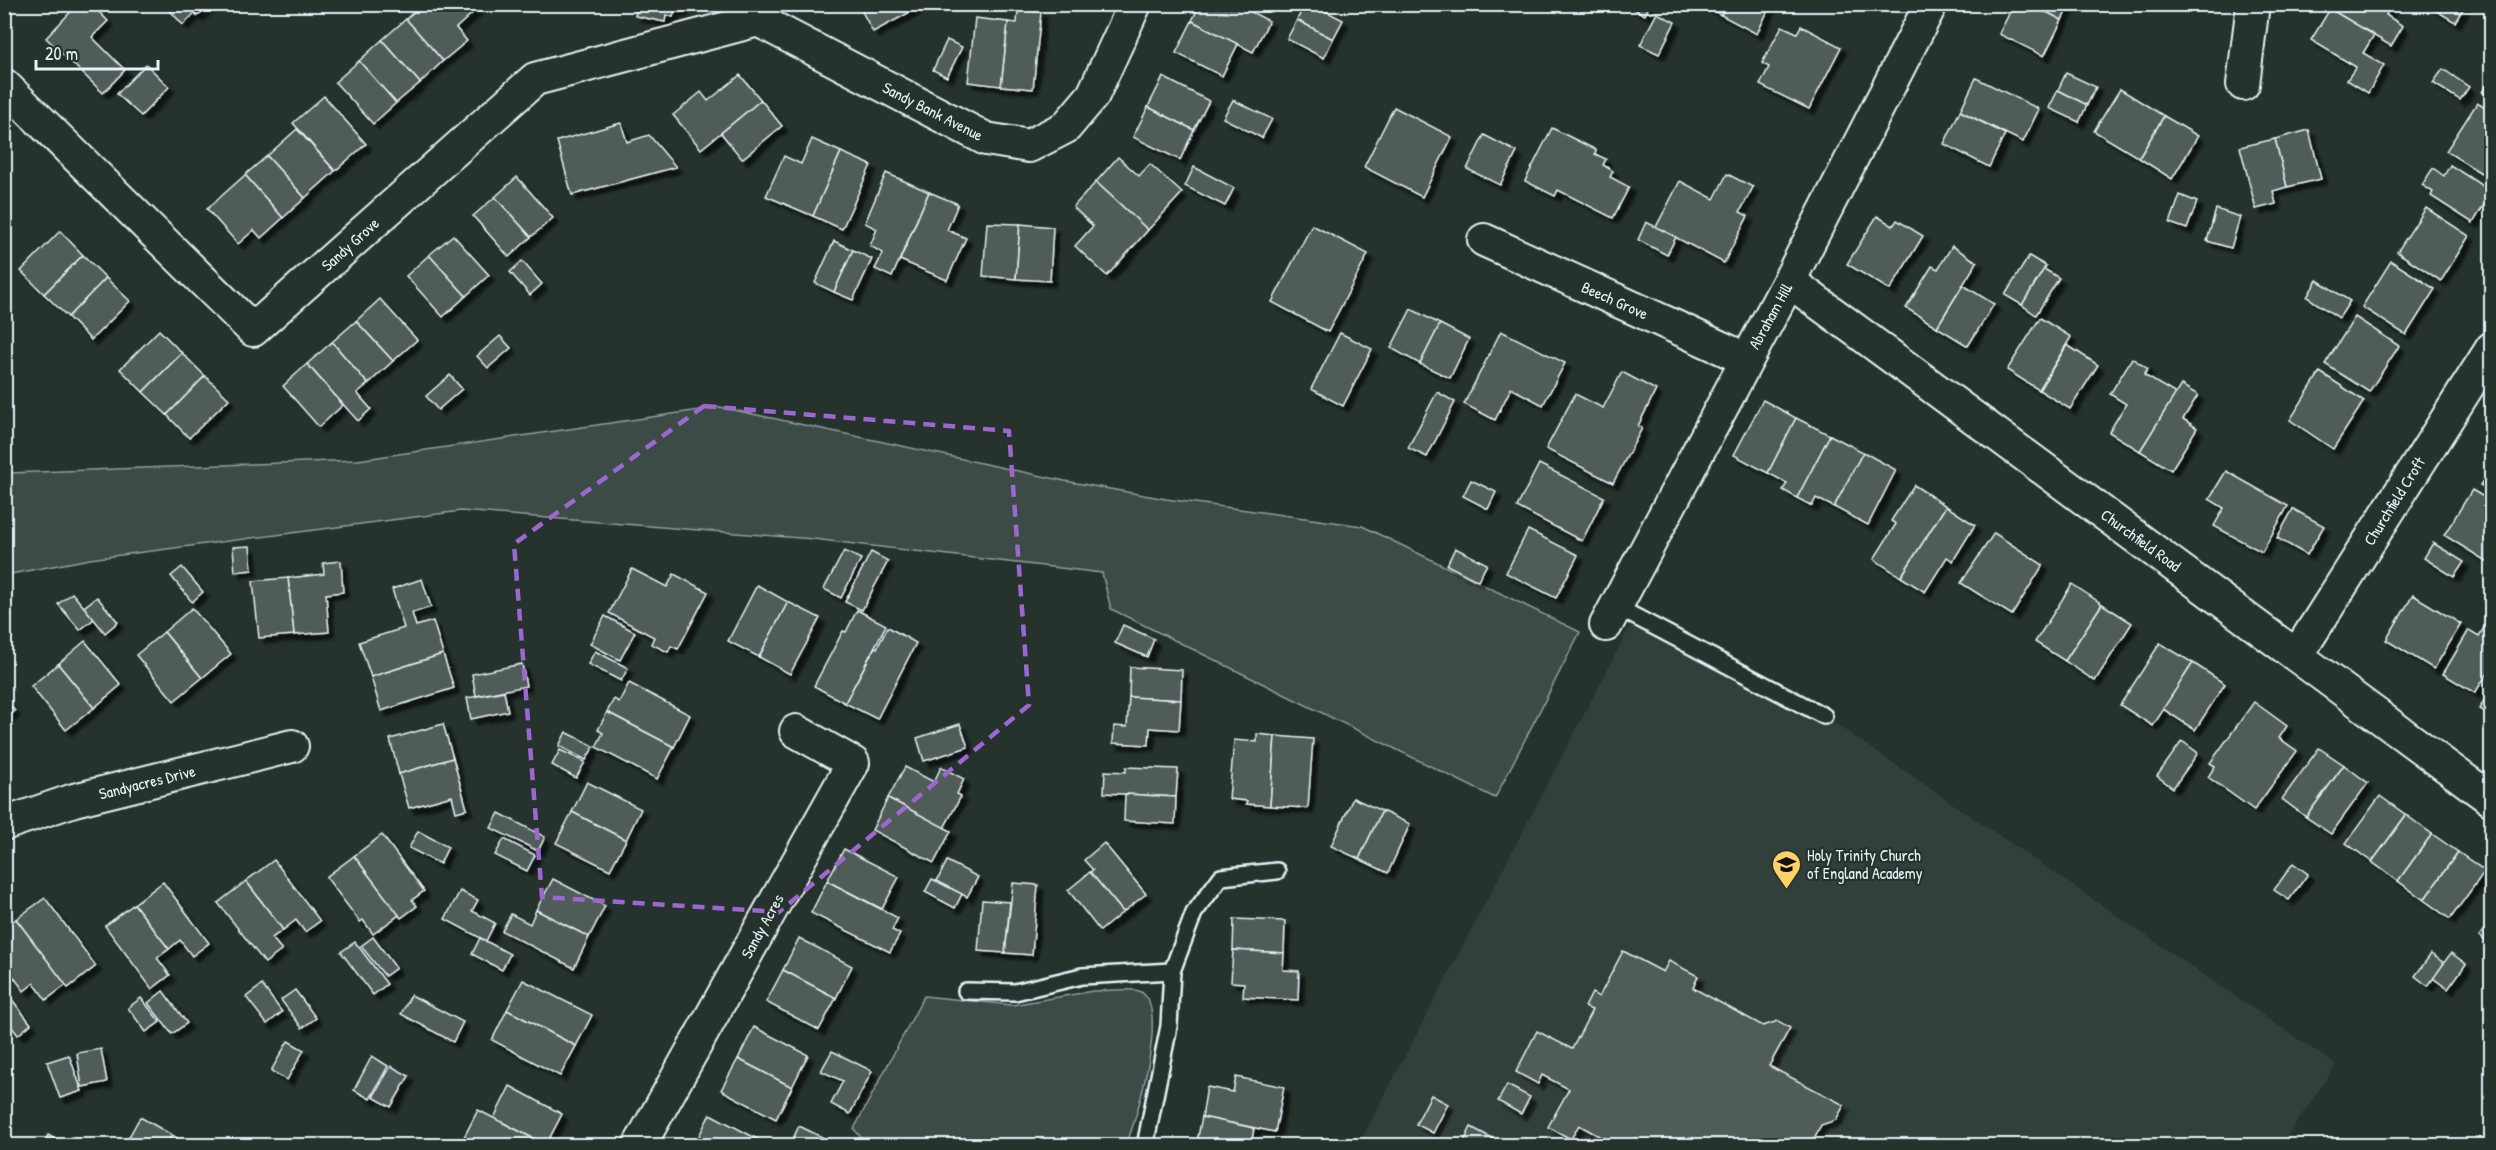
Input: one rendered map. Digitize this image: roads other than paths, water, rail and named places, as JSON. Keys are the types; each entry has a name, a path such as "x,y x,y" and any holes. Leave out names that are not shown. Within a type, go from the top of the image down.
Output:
{"street":[{"name":"Sandy Bank Avenue","path":"762,12 986,139 1029,146 1066,127 1093,94 1135,4"},
{"name":"Abraham Hill","path":"1610,616 1746,359 1790,281 1931,4"},
{"path":"2243,84 2253,4"},
{"name":"Sandy Grove","path":"4,85 253,330 535,79 762,12"},
{"name":"Beech Grove","path":"1484,240 1746,359"},
{"name":"Churchfield Road","path":"1790,281 2492,800"},
{"name":"Churchfield Croft","path":"2297,655 2492,348"},
{"name":"Sandy Acres","path":"639,1146 853,763 796,731"},
{"name":"Sandyacres Drive","path":"4,824 74,800 292,746"}],"lane":[{"path":"1610,616 1824,716"},
{"path":"1145,1146 1169,1026 1172,971 1194,913 1221,877 1277,871"},
{"path":"966,991 1015,992 1082,976 1172,971"}],"place":[{"name":"Holy Trinity Church of England Academy","path":"1786,890"}]}
